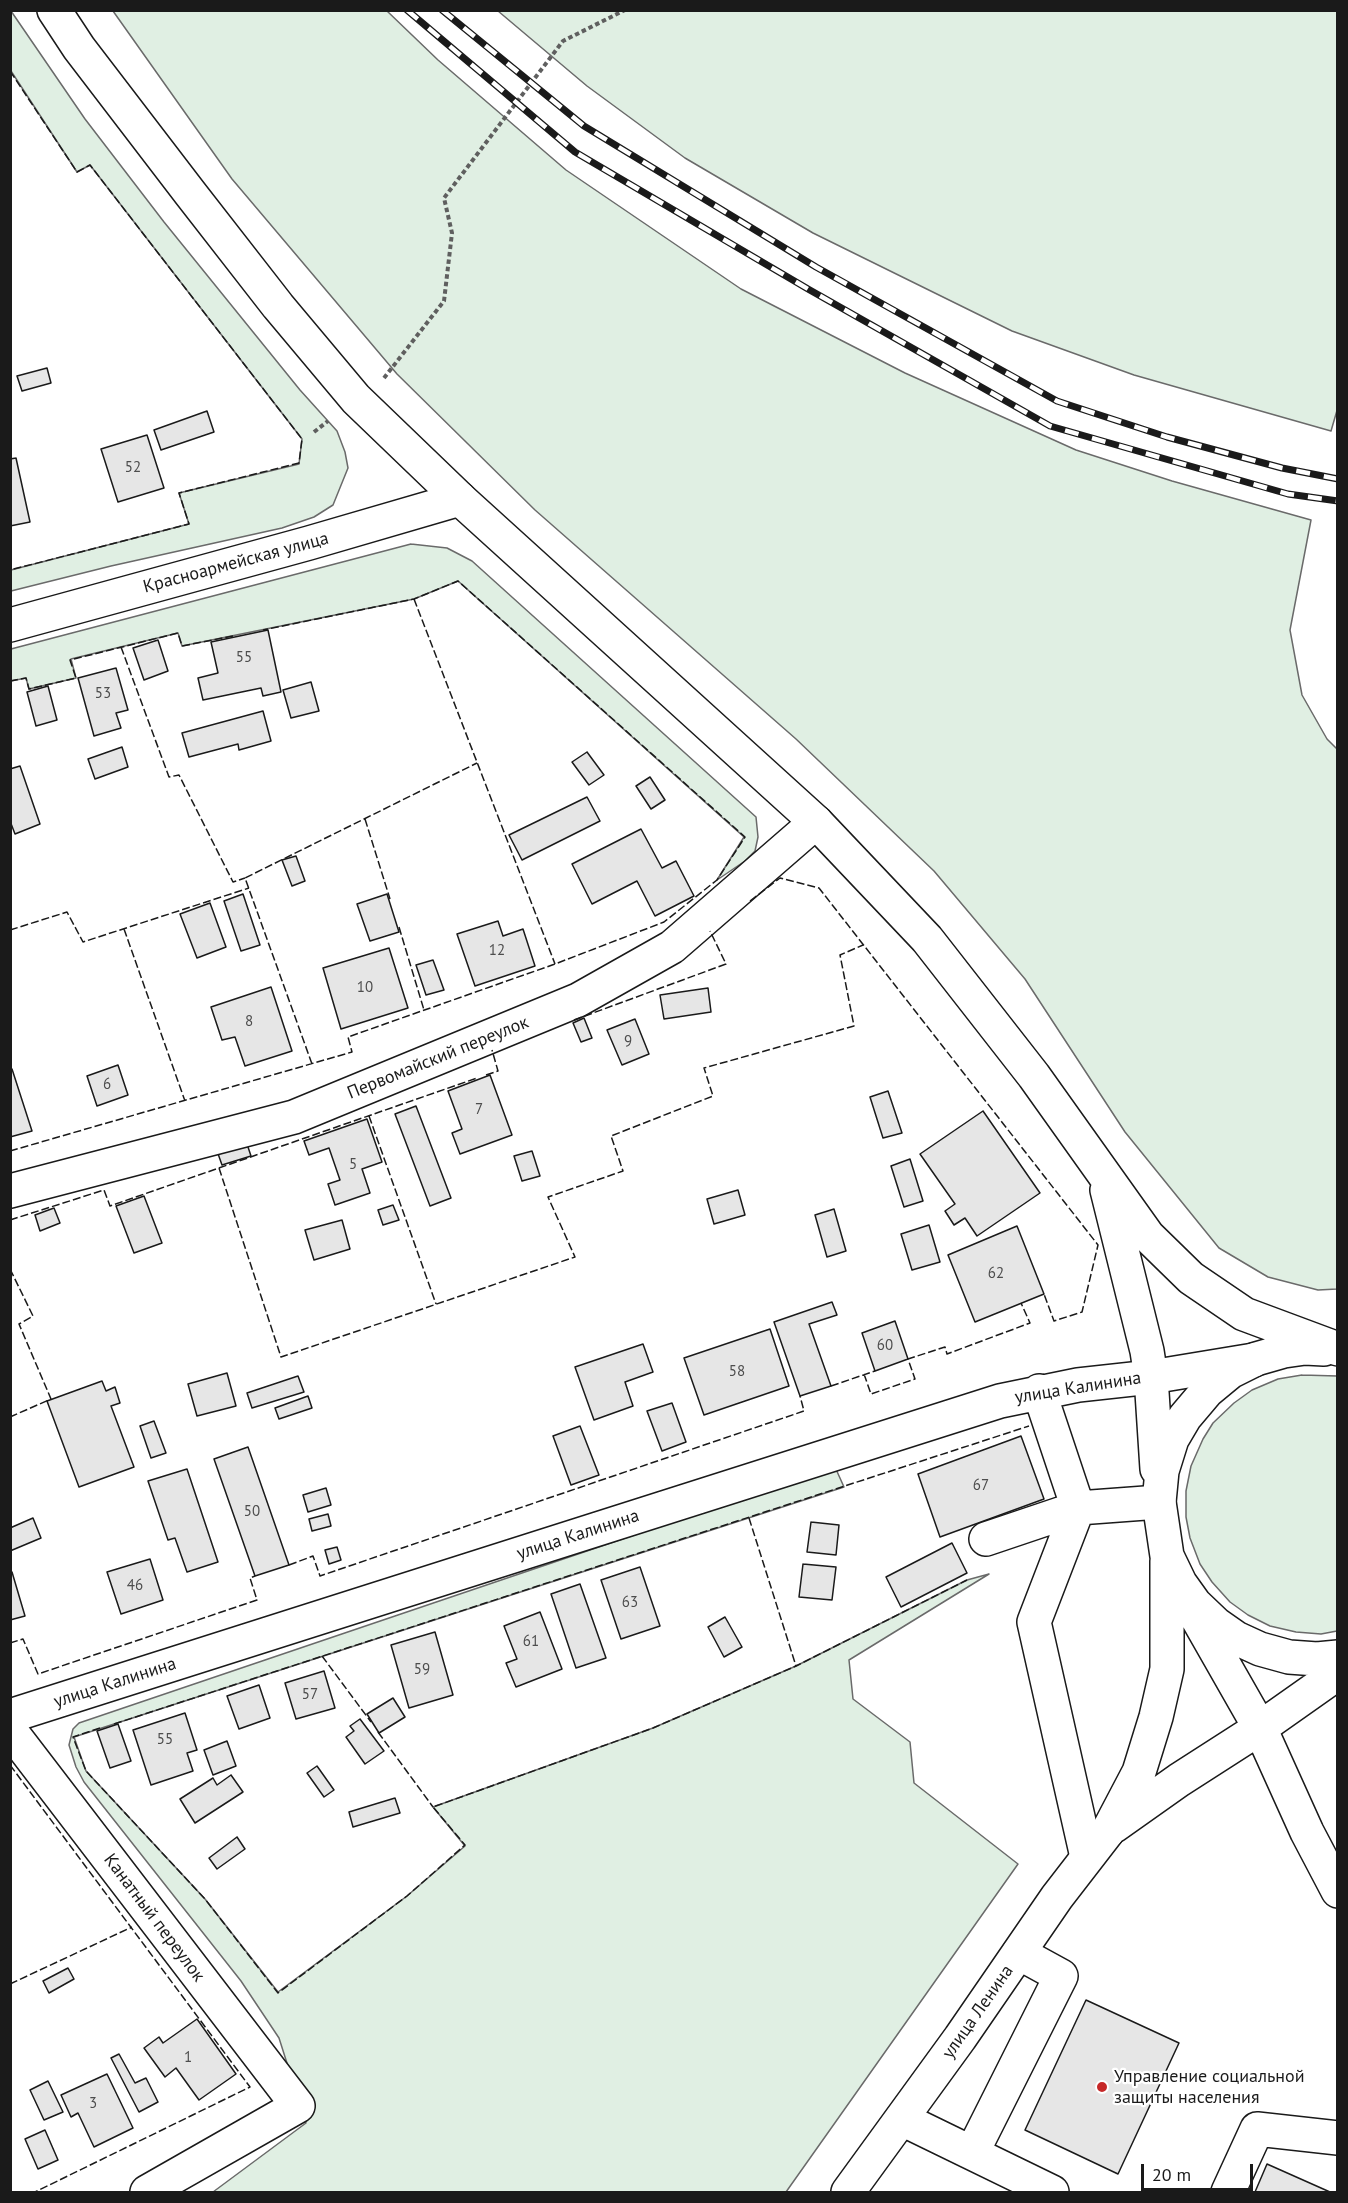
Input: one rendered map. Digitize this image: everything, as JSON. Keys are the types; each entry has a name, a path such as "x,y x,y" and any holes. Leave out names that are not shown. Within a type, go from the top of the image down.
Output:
{"main road":[{"path":"54,10 79,48 190,193 278,306 356,399 460,499 816,822 927,939 1034,1076 1148,1236 1191,1278 1244,1314 1338,1350"},
{"name":"Красноармейская улица","path":"10,625 460,499"},
{"name":"Первомайский переулок","path":"10,1191 294,1118 578,1000 672,947 816,822"},
{"path":"1102,1171 1147,1351 1151,1377 1158,1502 1167,1556 1167,1669 1156,1717 1138,1772 1108,1831"},
{"path":"1158,1502 1162,1472 1172,1439 1185,1417 1207,1391 1222,1379 1256,1359 1305,1348 1338,1350"},
{"name":"улица Калинина","path":"10,1716 963,1412 1039,1391 1151,1377 1256,1359"},
{"path":"1039,1391 1078,1508 1034,1622 1087,1857"},
{"path":"986,1539 1078,1508 1158,1502"},
{"path":"1167,1556 1180,1583 1195,1604 1216,1624 1236,1638 1260,1649 1289,1657 1317,1659 1338,1657"},
{"path":"1167,1556 1196,1616 1260,1728 1307,1832 1338,1891"},
{"path":"1108,1831 1179,1780 1260,1728 1338,1673"},
{"name":"Канатный переулок","path":"10,1730 298,2106 147,2193"},
{"name":"улица Ленина","path":"848,2193 1087,1857 1108,1831"},
{"path":"972,2153 1061,1976 1019,1953"},
{"path":"902,2119 1052,2193"},
{"path":"1228,2193 1257,2129 1338,2138"}],"path":[{"path":"314,432 380,383 444,301 452,233 444,198 563,41 625,10"}],"green space":[{"path":"11,11 85,119 164,222 300,390 337,431 348,468 333,505 314,517 282,528 11,591 11,570 189,524 179,493 299,464 302,439 90,165 77,172 11,71"},
{"path":"113,11 387,11 438,60 566,170 741,289 905,373 1076,450 1172,481 1311,520 1290,630 1302,695 1327,739 1337,749 1337,1289 1318,1290 1268,1277 1219,1248 1125,1132 1025,979 934,871 796,739 535,510 397,374 232,179"},
{"path":"498,11 1337,11 1338,407 1331,431 1134,375 1012,331 813,233 685,158 587,86"},
{"path":"411,544 447,548 472,561 756,817 758,837 755,851 745,861 717,880 744,837 458,581 414,599 182,646 178,633 71,659 76,678 29,689 26,678 11,681 11,649"},
{"path":"1302,1375 1337,1376 1337,1631 1321,1634 1296,1632 1270,1626 1248,1615 1230,1602 1200,1564 1190,1538 1186,1517 1186,1491 1191,1466 1213,1423 1252,1390 1278,1379"},
{"path":"835,1467 844,1487 74,1737 86,1771 205,1899 278,1992 407,1896 465,1846 433,1807 653,1728 796,1666 967,1580 989,1574 849,1660 853,1699 910,1742 914,1783 1018,1864 786,2192 213,2192 306,2123 279,2038 241,1981 84,1782 69,1745 73,1729 79,1723"}],"building":[{"path":"47,368 51,383 22,391 17,376"},
{"path":"207,411 214,432 161,450 154,430"},
{"path":"147,435 164,488 118,502 101,449"},
{"path":"16,458 30,522 10,526 10,459"},
{"path":"268,630 281,692 263,696 261,688 203,700 198,678 218,673 211,642"},
{"path":"158,640 168,671 144,680 133,648"},
{"path":"116,668 128,710 116,713 121,728 94,736 78,678"},
{"path":"311,682 319,711 291,718 283,690"},
{"path":"48,686 57,720 36,726 27,692"},
{"path":"263,711 271,741 239,750 238,744 189,757 182,733"},
{"path":"122,747 128,767 95,779 88,759"},
{"path":"587,752 604,775 589,785 572,762"},
{"path":"20,766 40,824 15,834 10,821 10,769"},
{"path":"650,777 665,800 651,809 636,786"},
{"path":"587,797 600,821 522,860 509,835"},
{"path":"641,829 662,868 676,861 694,896 655,916 637,881 592,904 572,864"},
{"path":"296,856 305,881 292,886 282,860"},
{"path":"243,894 260,945 241,951 224,901"},
{"path":"387,894 399,932 370,941 357,904"},
{"path":"210,903 226,947 197,958 180,914"},
{"path":"498,921 503,936 523,929 535,966 475,986 457,934"},
{"path":"389,948 408,1008 341,1029 323,968"},
{"path":"433,960 444,990 426,995 416,965"},
{"path":"271,987 292,1051 245,1066 235,1037 222,1040 211,1007"},
{"path":"708,988 711,1012 664,1019 660,995"},
{"path":"584,1018 592,1038 581,1042 573,1023"},
{"path":"635,1019 649,1054 622,1065 607,1030"},
{"path":"118,1065 128,1095 97,1106 87,1076"},
{"path":"12,1069 32,1131 10,1137 10,1070"},
{"path":"490,1075 512,1135 460,1154 452,1133 462,1129 448,1091"},
{"path":"888,1091 902,1133 883,1138 870,1097"},
{"path":"416,1106 451,1198 430,1206 395,1114"},
{"path":"983,1111 1040,1193 977,1236 965,1218 954,1225 945,1211 955,1204 920,1154"},
{"path":"367,1119 382,1162 362,1169 370,1193 335,1205 328,1184 340,1180 329,1148 309,1155 304,1141"},
{"path":"245,1138 251,1156 222,1165 216,1148"},
{"path":"532,1151 540,1176 522,1181 514,1156"},
{"path":"910,1159 923,1201 904,1207 891,1166"},
{"path":"738,1190 745,1215 714,1224 707,1199"},
{"path":"144,1196 162,1243 134,1253 116,1206"},
{"path":"393,1205 399,1220 383,1225 378,1210"},
{"path":"54,1208 60,1223 40,1231 35,1215"},
{"path":"834,1209 846,1251 827,1257 815,1215"},
{"path":"342,1220 350,1249 314,1260 305,1230"},
{"path":"929,1225 940,1262 912,1270 901,1234"},
{"path":"1017,1226 1044,1294 975,1322 948,1255"},
{"path":"832,1302 837,1315 809,1324 831,1386 800,1396 774,1322"},
{"path":"895,1321 908,1359 875,1371 862,1333"},
{"path":"770,1329 789,1386 704,1415 684,1358"},
{"path":"643,1344 653,1372 625,1382 633,1406 594,1420 575,1367"},
{"path":"227,1373 236,1406 197,1416 188,1384"},
{"path":"298,1376 304,1392 252,1408 247,1393"},
{"path":"102,1381 106,1391 115,1387 120,1403 111,1406 134,1467 79,1487 47,1401"},
{"path":"308,1396 312,1408 279,1419 275,1408"},
{"path":"672,1403 686,1442 662,1451 647,1411"},
{"path":"154,1421 166,1453 151,1458 140,1426"},
{"path":"580,1426 599,1475 571,1485 553,1436"},
{"path":"1021,1436 1044,1499 940,1537 918,1474"},
{"path":"248,1447 289,1565 255,1576 214,1459"},
{"path":"187,1469 218,1562 187,1572 175,1538 168,1540 148,1481"},
{"path":"326,1488 331,1505 308,1512 303,1495"},
{"path":"328,1514 331,1526 312,1531 309,1519"},
{"path":"33,1518 41,1538 10,1551 10,1528"},
{"path":"811,1522 839,1525 836,1555 807,1552"},
{"path":"952,1543 967,1573 901,1607 886,1577"},
{"path":"337,1547 341,1560 329,1564 325,1550"},
{"path":"150,1559 163,1600 121,1614 107,1572"},
{"path":"803,1564 836,1567 832,1600 799,1597"},
{"path":"640,1567 660,1626 621,1639 601,1580"},
{"path":"12,1572 25,1616 10,1620 10,1573"},
{"path":"580,1584 606,1658 576,1668 551,1594"},
{"path":"540,1612 562,1669 516,1687 506,1663 517,1659 504,1626"},
{"path":"725,1617 742,1647 724,1657 708,1627"},
{"path":"435,1632 453,1695 409,1708 391,1645"},
{"path":"324,1671 335,1708 296,1719 285,1683"},
{"path":"259,1685 270,1718 239,1729 227,1696"},
{"path":"393,1698 405,1717 379,1733 367,1714"},
{"path":"185,1713 197,1750 187,1753 193,1771 151,1785 133,1730"},
{"path":"360,1719 384,1751 365,1764 346,1737 354,1731 350,1726"},
{"path":"118,1724 131,1761 110,1768 97,1731"},
{"path":"227,1741 236,1766 213,1775 204,1750"},
{"path":"317,1766 334,1790 324,1797 307,1773"},
{"path":"231,1775 243,1792 195,1823 180,1799 213,1778 217,1785"},
{"path":"395,1798 400,1813 353,1827 349,1812"},
{"path":"237,1837 245,1849 217,1869 209,1858"},
{"path":"68,1968 74,1979 49,1993 43,1981"},
{"name":"Управление социальной защиты населения","path":"1086,2000 1179,2043 1118,2174 1025,2130"},
{"path":"197,2019 236,2074 199,2100 176,2068 165,2077 144,2048 159,2037 163,2043"},
{"path":"119,2054 135,2083 146,2078 158,2102 139,2112 111,2058"},
{"path":"107,2074 133,2128 94,2147 78,2113 71,2117 61,2095"},
{"path":"48,2081 63,2112 44,2120 30,2090"},
{"path":"45,2130 58,2160 38,2169 25,2139"},
{"path":"1267,2164 1330,2192 1255,2192"}],"railway":[{"path":"407,10 575,152 808,289 1050,426 1288,494 1338,501"},
{"path":"442,10 584,126 816,267 1057,401 1167,437 1282,468 1338,479"}],"fence":[{"path":"10,71 77,172 90,165 302,439 299,463 179,493 189,524 10,570"},
{"path":"10,1151 352,1052 348,1037 555,964 664,922 717,880 745,837 458,581 414,599 263,630"},
{"path":"414,599 555,964"},
{"path":"10,681 26,678 29,689 76,678 70,660 178,633 182,646 233,636"},
{"path":"121,647 169,777 179,775 233,882 245,878"},
{"path":"312,1064 245,878 477,763"},
{"path":"365,819 390,899"},
{"path":"750,901 780,878 819,888 1098,1245 1082,1312 1054,1321 1044,1294"},
{"path":"10,930 67,912 83,942 249,888"},
{"path":"399,927 424,1010"},
{"path":"124,929 185,1101"},
{"path":"574,1020 726,964 710,931"},
{"path":"219,1168 281,1357 575,1257 548,1197 623,1171 611,1136 713,1096 704,1068 854,1026 840,955 863,945"},
{"path":"486,1075 498,1071 492,1050"},
{"path":"10,1220 104,1190 110,1206 477,1078"},
{"path":"369,1116 436,1304"},
{"path":"10,1269 33,1316 19,1324 51,1399 10,1417"},
{"path":"864,1374 871,1394 915,1379 908,1359 945,1347 947,1354 1030,1323 1021,1303"},
{"path":"831,1386 875,1371"},
{"path":"289,1565 313,1556 320,1576 804,1411 800,1396"},
{"path":"114,1724 1029,1426"},
{"path":"749,1518 796,1666"},
{"path":"10,1643 23,1639 38,1674 257,1600 250,1578 255,1576"},
{"path":"100,1728 73,1737 86,1771 205,1899 278,1993 407,1896 465,1845 433,1807 653,1728 796,1666 967,1580"},
{"path":"322,1656 371,1722"},
{"path":"378,1732 433,1807"},
{"path":"10,1765 250,2087 35,2192"},
{"path":"10,1984 132,1927"}],"place":[{"name":"Управление социальной защиты населения","path":"1102,2087"}]}
